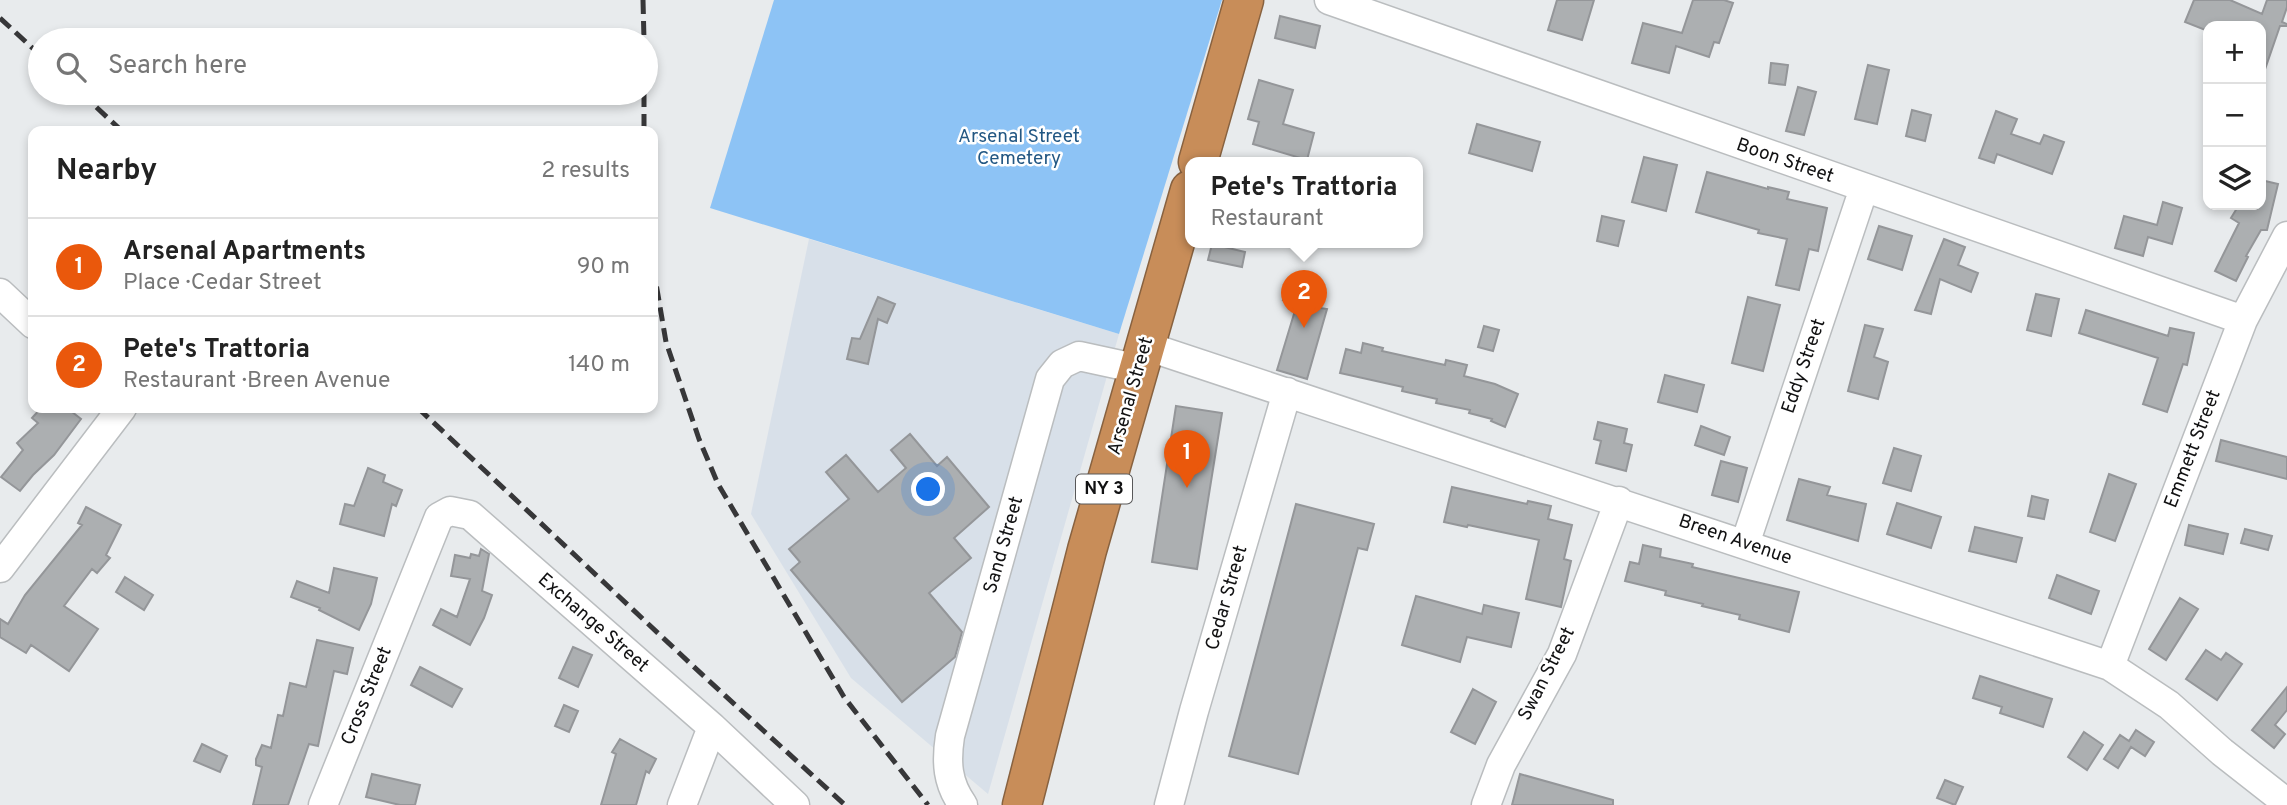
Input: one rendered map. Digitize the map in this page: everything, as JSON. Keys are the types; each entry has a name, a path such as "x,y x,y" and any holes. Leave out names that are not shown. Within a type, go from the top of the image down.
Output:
{"highway":[{"path":"1199,157 1244,0"},
{"name":"Arsenal Street","path":"1024,798 1087,550 1185,208"}],"street":[{"name":"Boon Street","path":"1329,0 2243,320"},
{"name":"Eddy Street","path":"1745,544 1864,188"},
{"name":"Emmett Street","path":"2110,666 2243,320 2287,236"},
{"path":"0,293 28,319"},
{"name":"Sand Street","path":"963,805 948,778 950,736 1050,379 1062,365 1079,356 1142,358"},
{"name":"Breen Avenue","path":"1142,358 1287,392 2110,666 2169,705 2222,752 2287,803"},
{"name":"Cedar Street","path":"1169,805 1287,392"},
{"path":"0,568 118,413"},
{"name":"Swan Street","path":"1486,805 1501,765 1562,654 1619,501"},
{"name":"Exchange Street","path":"410,586 439,517 450,511 470,515 712,727 795,805"},
{"name":"Cross Street","path":"323,805 410,586"},
{"path":"682,805 712,727"}],"shaded area":[{"path":"809,239 1119,334 988,794 851,678 751,514"}],"green space":[{"name":"Arsenal Street Cemetery","path":"774,0 1222,0 1119,334 710,208"}],"building":[{"path":"1557,0 1594,0 1582,40 1548,30"},
{"path":"1693,0 1724,0 1733,3 1719,43 1714,42 1709,57 1676,46 1669,73 1632,63 1643,23 1682,33"},
{"path":"2194,0 2230,0 2262,14 2267,0 2287,0 2282,22 2287,26 2280,26 2266,66 2266,21 2203,21 2203,29 2185,22"},
{"path":"1280,16 1320,26 1315,48 1275,38"},
{"path":"1771,63 1788,65 1785,85 1769,83"},
{"path":"1868,65 1889,70 1877,124 1855,119"},
{"path":"1259,80 1293,90 1283,124 1314,133 1308,157 1297,157 1253,144 1259,122 1248,119"},
{"path":"1798,87 1816,92 1804,135 1786,131"},
{"path":"1912,110 1931,115 1925,141 1906,136"},
{"path":"1996,111 2017,119 2011,134 2040,144 2044,135 2064,142 2052,174 1997,154 1994,163 1979,158"},
{"path":"1477,124 1540,142 1532,171 1469,153"},
{"path":"1644,157 1677,165 1666,211 1632,202"},
{"path":"1707,172 1789,192 1787,199 1827,208 1818,251 1809,249 1799,290 1776,285 1787,239 1758,233 1759,230 1696,212"},
{"path":"2266,181 2278,184 2267,230 2261,230 2236,281 2215,271 2239,223 2231,218 2236,210 2266,210"},
{"path":"2163,202 2182,208 2172,244 2148,237 2143,256 2115,248 2124,216 2157,225"},
{"path":"1602,216 1624,221 1618,246 1597,241"},
{"path":"1879,226 1912,236 1902,270 1868,259"},
{"path":"1944,239 1965,247 1958,265 1978,273 1971,292 1940,279 1931,314 1915,310"},
{"path":"1211,248 1245,252 1242,267 1208,260"},
{"path":"1289,280 1325,291 1320,308 1327,309 1307,379 1277,370 1297,304 1283,300"},
{"path":"2036,294 2059,299 2051,336 2027,330"},
{"path":"878,297 895,304 887,323 878,319 868,364 847,359 852,338 860,339"},
{"path":"1748,297 1780,305 1763,371 1732,363"},
{"path":"2086,310 2168,336 2170,328 2194,333 2187,365 2183,364 2167,412 2143,404 2158,358 2079,333"},
{"path":"1865,325 1883,329 1874,357 1888,362 1878,399 1848,391"},
{"path":"1484,326 1499,330 1493,351 1478,347"},
{"path":"1363,343 1383,348 1382,351 1445,365 1446,360 1467,365 1464,376 1495,384 1518,394 1505,427 1491,421 1492,419 1469,413 1470,410 1436,403 1437,399 1402,391 1403,387 1340,373 1346,349 1361,353"},
{"path":"1665,375 1704,385 1697,412 1658,402"},
{"path":"1176,406 1222,413 1197,569 1152,562"},
{"path":"36,413 73,413 81,419 54,455 20,491 1,477 23,450 17,443 38,423 32,418"},
{"path":"1598,422 1627,429 1624,443 1632,445 1626,471 1596,463 1601,441 1594,439"},
{"path":"1701,426 1730,437 1724,455 1695,445"},
{"path":"910,434 937,466 947,457 989,507 954,538 971,558 929,593 962,632 955,657 902,702 791,570 800,562 789,549 849,499 826,472 846,455 878,492 906,468 891,450"},
{"path":"2221,440 2287,457 2287,479 2216,461"},
{"path":"1894,448 1921,456 1911,491 1883,483"},
{"path":"1721,461 1747,468 1738,502 1712,495"},
{"path":"368,468 385,475 383,482 402,490 396,506 392,504 384,536 340,524 345,504 354,506"},
{"path":"2109,474 2136,484 2115,541 2090,532"},
{"path":"1799,479 1830,487 1827,495 1866,504 1858,541 1787,520"},
{"path":"1452,487 1527,504 1528,501 1551,506 1548,519 1572,525 1564,559 1571,561 1561,607 1526,599 1539,540 1444,522"},
{"path":"2032,496 2048,500 2044,519 2028,516"},
{"path":"1897,503 1941,517 1931,548 1887,534"},
{"path":"1296,504 1374,524 1367,550 1358,548 1298,774 1229,756"},
{"path":"86,507 121,525 106,555 110,558 97,573 92,569 64,606 98,629 69,671 31,645 26,653 0,637 0,619 8,624 25,595 82,525 78,523"},
{"path":"2189,525 2228,534 2223,554 2185,545"},
{"path":"1975,527 2022,538 2016,562 1969,551"},
{"path":"2245,529 2272,536 2268,550 2241,543"},
{"path":"1643,545 1661,549 1660,557 1693,564 1692,567 1799,592 1789,632 1739,619 1740,615 1665,595 1666,591 1625,581 1630,562 1639,564"},
{"path":"481,549 489,554 482,591 492,595 470,645 433,625 441,609 457,617 470,579 451,576 455,555 470,558 471,554 479,556"},
{"path":"334,568 377,578 371,604 359,630 319,610 320,608 291,597 297,581 329,593"},
{"path":"2057,575 2099,591 2091,614 2049,598"},
{"path":"125,577 153,595 144,610 116,592"},
{"path":"1416,596 1482,614 1484,605 1519,613 1511,647 1467,637 1460,662 1402,645"},
{"path":"2180,598 2198,609 2166,660 2149,649"},
{"path":"317,640 353,648 347,674 334,671 318,746 309,744 288,805 253,805 262,767 256,765 256,759 262,745 271,748 278,715 283,716 290,683 306,687"},
{"path":"573,647 592,655 578,687 559,678"},
{"path":"2206,650 2221,660 2226,653 2242,664 2217,700 2186,679"},
{"path":"420,667 462,689 452,707 411,685"},
{"path":"1980,676 2052,699 2043,727 2000,713 2002,707 1973,698"},
{"path":"2287,687 2287,710 2275,725 2285,734 2274,748 2252,730"},
{"path":"1473,689 1496,702 1475,744 1451,732"},
{"path":"564,705 578,711 569,732 555,726"},
{"path":"2136,730 2154,742 2145,756 2131,747 2118,768 2104,759 2120,735 2129,741"},
{"path":"2084,732 2103,745 2087,770 2068,757"},
{"path":"620,739 656,759 649,773 646,771 636,805 601,805 616,754 612,752"},
{"path":"202,744 227,756 220,772 194,761"},
{"path":"372,774 420,785 415,805 400,805 366,797"},
{"path":"1520,774 1613,800 1613,805 1512,805"},
{"path":"1945,780 1963,787 1955,805 1937,798"}],"railway":[{"path":"643,0 644,28"},
{"path":"0,18 28,44"},
{"path":"94,105 117,126"},
{"path":"644,105 644,126"},
{"path":"658,295 666,342 699,439 718,484 844,697 928,805"},
{"path":"423,413 845,805"}],"place":[{"name":"Pete's Trattoria","path":"1304,328"},
{"name":"Arsenal Apartments","path":"1187,488"}]}
